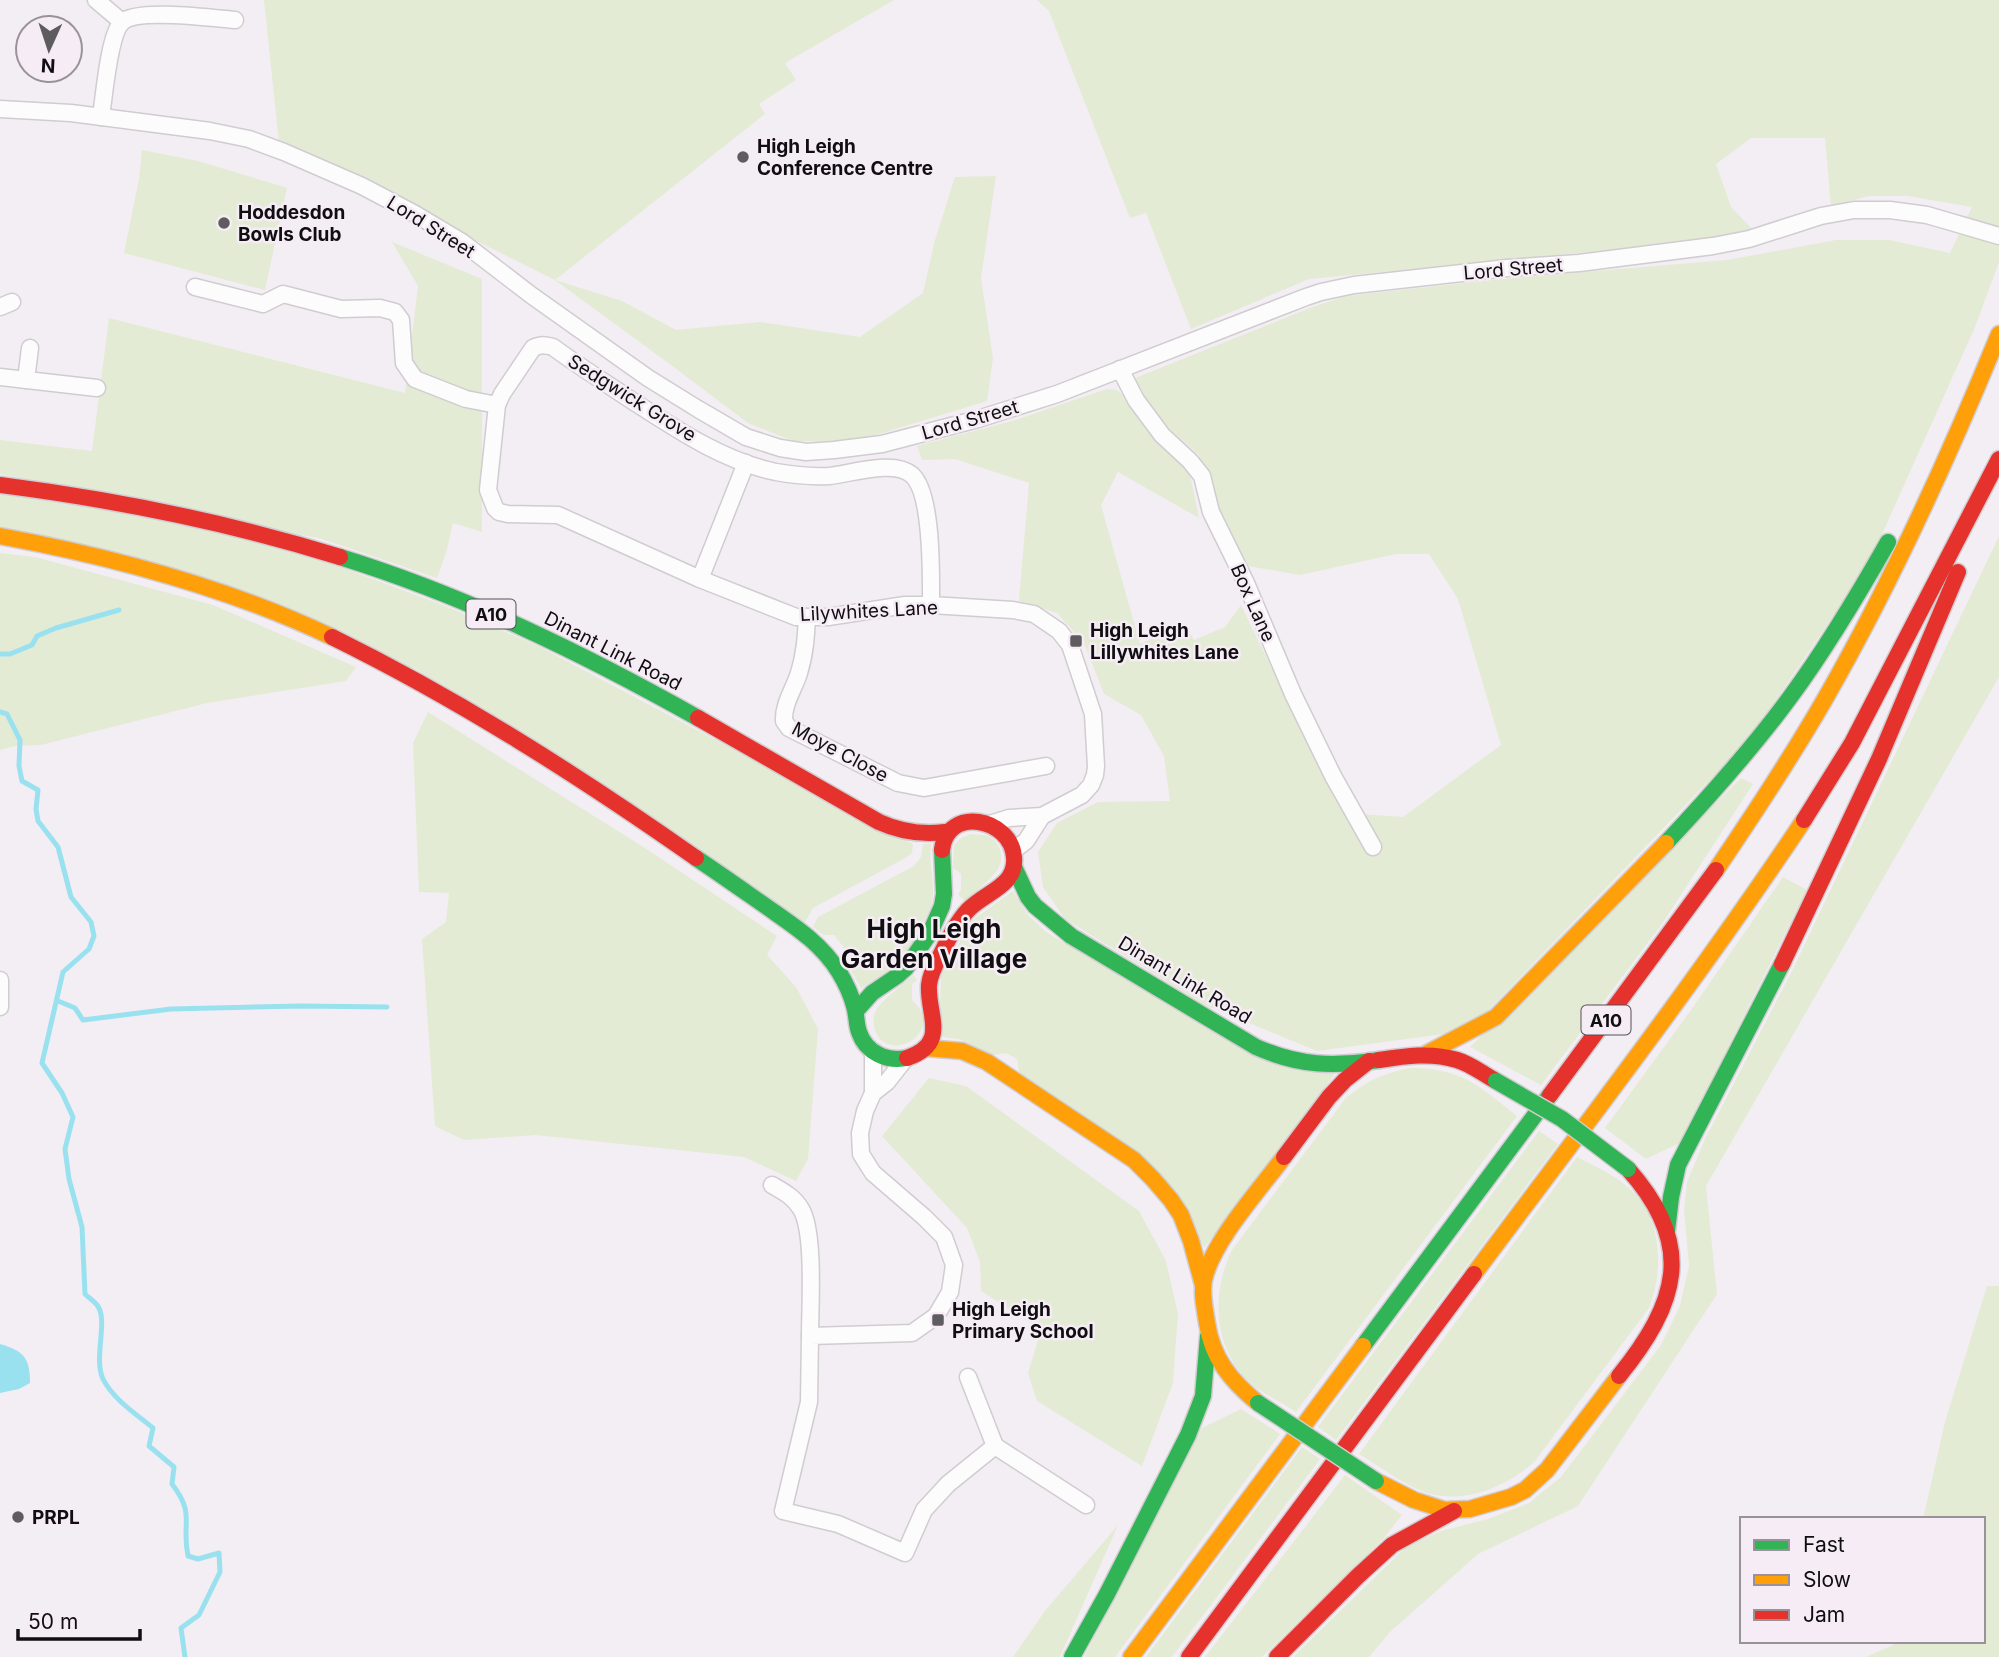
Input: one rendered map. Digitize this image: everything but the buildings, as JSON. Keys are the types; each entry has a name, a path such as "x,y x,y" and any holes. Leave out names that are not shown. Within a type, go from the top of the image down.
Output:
{"main road":[{"path":"1915,489 1999,321"},
{"name":"A10","path":"1131,1657 1656,953 1745,827 1824,701 1878,601 1928,502 1999,334"},
{"path":"1667,1231 1678,1165 1775,978 1879,759 1941,615 1999,460"},
{"name":"A10","path":"1189,1657 1744,910 1852,743 1999,460"},
{"name":"Dinant Link Road","path":"0,485 54,491 246,528 391,574 476,608 572,651 655,694 890,827 919,834 945,832 971,821 990,824 1000,829 1008,839 1028,897 1035,906 1071,936 1256,1047 1282,1059 1305,1064 1336,1065 1424,1055"},
{"path":"1424,1055 1496,1017 1719,787 1797,689 1852,607 1898,525"},
{"path":"0,536 49,544 106,558 281,614 438,692 543,755 689,851 811,938 828,954 838,971 856,1011 858,1031 864,1042 883,1057 905,1059 925,1048 934,1025 929,987 931,974 969,909 1008,880 1013,859"},
{"path":"856,1011 867,997 892,981 912,961 936,918 944,892 940,854 945,832"},
{"path":"925,1048 962,1051 987,1062 1134,1160 1155,1179 1181,1215 1195,1252 1203,1286 1208,1336 1203,1395 1188,1435 1072,1657"},
{"path":"1277,1657 1392,1545 1454,1511 1493,1503 1523,1492 1546,1471 1654,1328 1669,1291 1671,1263 1667,1231 1656,1202 1628,1169 1562,1119 1496,1081 1458,1060 1424,1055"},
{"path":"1203,1286 1217,1246 1329,1097 1345,1080 1370,1061"},
{"path":"1208,1336 1222,1367 1239,1388 1258,1403 1402,1496 1454,1511"}],"street":[{"path":"96,0 122,22"},
{"path":"101,117 114,40 122,22 148,15 235,20"},
{"name":"Lord Street","path":"0,108 198,129 249,139 284,152 362,186 462,242 520,287 672,394 746,437 780,448 818,452 882,444 951,427 1058,394 1299,300 1340,287 1673,253 1749,239 1821,216 1854,210 1900,211 1927,215 1999,236"},
{"path":"195,287 263,304 284,295 341,309 380,308 395,312 401,320 404,363 415,379 466,399 497,405"},
{"name":"Sedgwick Grove","path":"497,405 533,348 545,345 553,347 684,435 746,463 802,476 829,476 875,468 899,469 912,475 921,489 931,547 931,605"},
{"path":"26,380 30,348"},
{"name":"Box Lane","path":"1120,369 1136,400 1162,435 1191,461 1202,476 1211,512 1246,583 1293,694 1333,776 1373,847"},
{"path":"0,377 97,388"},
{"name":"Lilywhites Lane","path":"497,405 488,490 495,508 508,514 558,515 700,579 796,617 828,617 905,605 931,605 1013,610 1034,614 1059,631 1070,645 1093,715 1095,775 1082,796 1042,816 1026,815 990,824"},
{"path":"700,579 746,463"},
{"name":"Moye Close","path":"807,617 799,675 783,711 784,721 789,728 898,783 924,788 1046,766"},
{"name":"Lilywhites Lane","path":"1013,859 1042,816"},
{"path":"0,980 0,1007"},
{"path":"873,1051 873,1093"},
{"path":"810,1336 912,1333 936,1316 950,1292 954,1265 944,1237 873,1173 861,1154 860,1133 864,1111 873,1093 887,1082 905,1059"},
{"path":"772,1185 790,1196 802,1210 809,1229 809,1402 783,1511 838,1524 905,1553 924,1510 948,1483 995,1446"},
{"path":"968,1377 995,1446 1086,1505"}],"green space":[{"path":"264,0 894,0 785,63 796,80 759,104 765,114 555,280 279,143"},
{"path":"1037,0 1999,0 1999,262 1975,327 1870,561 1751,737 1480,1019 1444,1034 1317,1051 1205,1005 1065,919 1043,887 1038,852 1057,823 1098,802 1170,801 1164,756 1141,715 1104,694 1084,643 1057,613 1019,601 1029,483 955,459 922,460 917,446 1012,421 1107,389 1117,390 1128,399 1156,438 1190,474 1199,518 1118,472 1101,505 1140,644 1185,624 1194,640 1225,627 1241,605 1327,782 1360,814 1403,817 1501,745 1458,599 1429,554 1396,554 1300,575 1248,566 1236,551 1216,509 1199,455 1143,400 1135,387 1135,378 1346,296 1511,278 1727,260 1836,240 1889,240 1950,253 1972,207 1908,196 1869,196 1831,206 1825,138 1751,138 1716,164 1731,207 1752,229 1695,242 1309,279 1191,329 1146,213 1130,218 1049,11"},
{"path":"142,150 198,161 287,188 265,290 124,253"},
{"path":"996,176 981,278 993,358 987,401 853,442 793,441 748,423 555,280 622,301 676,330 760,322 860,337 923,293 935,240 955,177"},
{"path":"392,242 482,279 482,532 453,523 437,578 322,539 0,474 0,440 92,451 109,318 405,393 418,286"},
{"path":"0,494 120,512 229,535 332,564 443,605 538,646 913,844 912,853 813,908 805,922 416,669 0,526"},
{"path":"1999,536 1999,677 1706,1186 1717,1294 1578,1506 1478,1554 1390,1632 1369,1657 1293,1657 1407,1546 1441,1531 1488,1519 1529,1503 1561,1477 1661,1345 1680,1306 1689,1266 1684,1210 1687,1182 1705,1139 1792,971"},
{"path":"0,553 35,557 213,605 356,667 346,681 207,703 41,745 15,746 0,750"},
{"path":"428,712 645,848 777,936 767,955 796,987 818,1029 808,1159 796,1181 744,1157 536,1135 464,1140 435,1126 422,939 446,922 449,893 419,892 413,743"},
{"path":"1741,778 1753,784 1662,924 1541,1085 1470,1047"},
{"path":"971,834 992,838 998,846 1001,860 995,873 965,901 958,894 961,890 961,874 953,868 954,845"},
{"path":"923,844 931,844 933,896 930,911 911,945 898,961 861,988 844,958 843,946 834,935 824,935 813,927 818,917 914,866 921,857"},
{"path":"1783,877 1807,890 1680,1143 1646,1159 1605,1128"},
{"path":"1013,891 1028,915 1046,932 1244,1051 1335,1074 1204,1248 1190,1214 1019,1072 1017,1059 1006,1053 993,1055 959,1039 942,1037 941,975 971,921"},
{"path":"913,975 917,980 912,984 912,1000 921,1012 923,1023 919,1033 911,1040 901,1045 891,1045 882,1040 875,1030 875,1014 884,1001"},
{"path":"1410,1068 1457,1075 1480,1088 1517,1116 1296,1412 1254,1386 1230,1357 1223,1340 1218,1304 1225,1267 1232,1250 1345,1099 1375,1079"},
{"path":"929,1078 966,1086 1139,1211 1166,1261 1178,1314 1173,1383 1142,1466 1037,1401 1028,1373 1041,1330 981,1291 980,1262 967,1228 882,1136"},
{"path":"1539,1131 1558,1144 1336,1440 1318,1427"},
{"path":"1577,1157 1619,1180 1637,1196 1646,1210 1653,1225 1658,1259 1649,1308 1535,1461 1523,1471 1496,1487 1466,1495 1434,1495 1419,1490 1359,1454"},
{"path":"1987,1286 1999,1286 1999,1657 1866,1657 1894,1643 1985,1643 1985,1517 1923,1517 1945,1422"},
{"path":"1241,1409 1280,1434 1115,1657 1084,1657 1202,1428"},
{"path":"1302,1447 1320,1459 1172,1657 1146,1657"},
{"path":"1345,1475 1402,1515 1384,1538 1262,1657 1205,1657"},
{"path":"1118,1525 1060,1657 1013,1657 1045,1611"}],"water":[{"path":"0,1344 24,1357 29,1367 30,1383 19,1389 0,1393"}],"waterway":[{"path":"0,654 10,654 32,645 37,636 56,628 119,610"},
{"path":"0,712 7,714 20,740 19,766 22,781 38,790 38,821 58,847 71,897 91,922 94,936 89,949 63,972 42,1063 62,1093 73,1117 65,1149 69,1179 82,1227 85,1294 96,1304 102,1320 100,1370 113,1393 153,1428 149,1446 174,1467 172,1484 186,1512 188,1556 198,1559 219,1553 220,1572 199,1615 181,1628 185,1657"},
{"path":"58,1001 75,1008 83,1020 171,1009 387,1007"}],"traffic: fast":[{"path":"1666,843 1731,771 1791,696 1842,621 1888,542"},
{"path":"340,557 387,572 524,628 612,671 698,718"},
{"path":"856,1011 872,993 906,968 930,933 942,906 944,894 942,850"},
{"path":"696,858 787,921 815,944 832,962 846,984 862,1039 872,1051 885,1057 907,1058"},
{"path":"1014,867 1035,906 1071,936 1256,1047 1287,1058 1316,1063 1346,1064 1379,1060"},
{"path":"1667,1231 1678,1165 1782,964"},
{"path":"1496,1081 1562,1119 1628,1169"},
{"path":"1363,1346 1550,1095"},
{"path":"1072,1657 1188,1435 1203,1396 1208,1336"},
{"path":"1258,1403 1376,1481"}],"traffic: slow":[{"path":"1716,870 1799,743 1850,655 1939,474 1999,334"},
{"path":"0,536 169,576 252,603 332,637"},
{"path":"1474,1274 1683,993 1804,820"},
{"path":"1424,1055 1496,1017 1666,843"},
{"path":"925,1048 962,1051 987,1062 1134,1160 1171,1200 1181,1215 1203,1285"},
{"path":"1258,1403 1239,1386 1218,1358 1210,1336 1203,1285 1216,1249 1226,1233 1284,1157"},
{"path":"1131,1657 1363,1346"},
{"path":"1376,1481 1414,1500 1445,1510 1470,1509 1511,1497 1525,1490 1547,1470 1619,1376"}],"traffic: jam":[{"path":"1804,820 1852,743 1999,459"},
{"path":"0,485 172,514 256,533 340,557"},
{"path":"1782,964 1879,759 1958,572"},
{"path":"332,637 380,661 518,740 696,858"},
{"path":"698,718 879,822 911,832 945,832"},
{"path":"907,1058 920,1052 932,1036 930,981 952,932 968,910 1005,882 1014,867 1010,844 1002,833 979,822 966,822 955,827 946,836 942,850"},
{"path":"1550,1095 1716,870"},
{"path":"1379,1060 1438,1056 1467,1064 1496,1081"},
{"path":"1284,1157 1329,1097 1369,1061"},
{"path":"1619,1376 1655,1324 1666,1298 1671,1274 1671,1249 1664,1223 1650,1197 1628,1169"},
{"path":"1189,1657 1474,1274"},
{"path":"1277,1657 1392,1545 1454,1511"}],"place":[{"name":"High Leigh Conference Centre","path":"743,157"},
{"name":"Hoddesdon Bowls Club","path":"224,223"},
{"name":"High Leigh Lillywhites Lane","path":"1076,641"},
{"name":"High Leigh Primary School","path":"938,1320"},
{"name":"PRPL","path":"18,1517"}],"district":[{"name":"High Leigh Garden Village","path":"934,943"}]}
